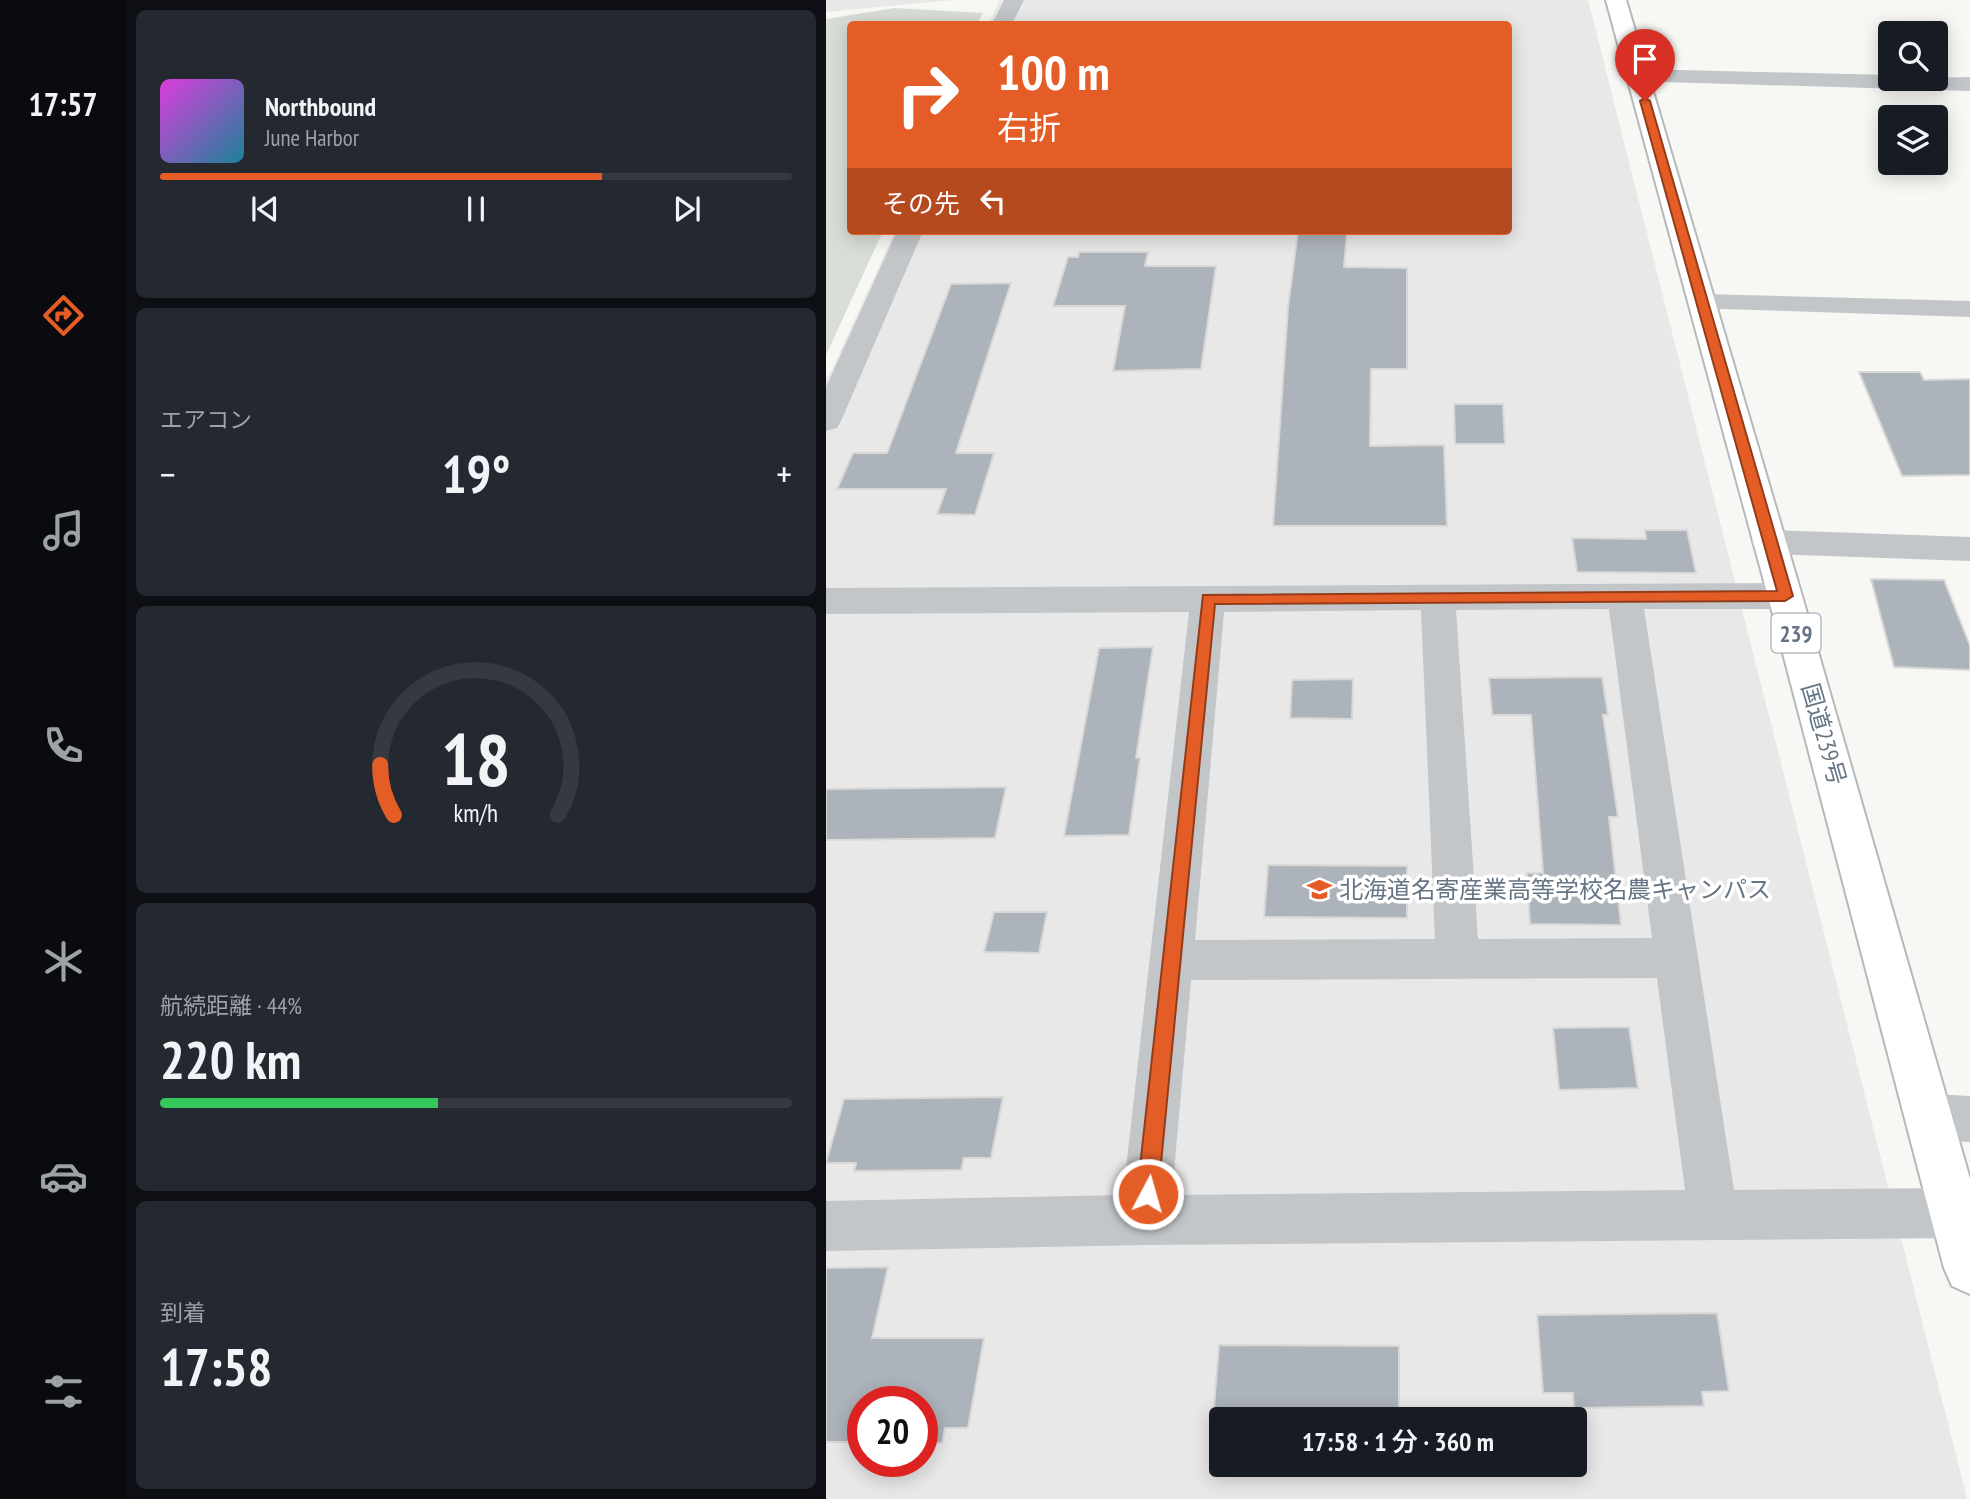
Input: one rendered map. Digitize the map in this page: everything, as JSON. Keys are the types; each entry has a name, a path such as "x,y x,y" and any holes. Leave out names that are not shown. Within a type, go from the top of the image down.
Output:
{"highway":[{"name":"国道239号","path":"1616,0 1768,542 1950,1118 1955,1213 1970,1268"}],"street":[{"path":"1004,21 1014,0"},
{"path":"1638,76 1964,83 1970,106"},
{"path":"826,421 908,235"},
{"path":"1701,302 1970,309"},
{"path":"1768,542 1970,549"},
{"path":"826,601 1785,596"},
{"path":"1438,598 1458,959"},
{"path":"1625,598 1713,1213"},
{"path":"1145,1220 1208,599"},
{"path":"1172,960 1677,958"},
{"path":"826,1226 1713,1213 1955,1213"}],"shaded area":[{"path":"826,0 953,0 826,12"},
{"name":"北海道名寄産業高等学校名農キャンパス","path":"1000,0 1588,0 1967,1499 826,1499 826,377 829,376 893,235 1512,235 1512,21 990,21"},
{"path":"895,8 983,13 979,21 847,21 847,235 881,235 826,355 826,19"}],"building":[{"path":"1297,235 1347,235 1344,267 1407,268 1407,369 1371,369 1370,446 1444,445 1447,526 1273,526 1288,307"},
{"path":"1079,252 1148,252 1145,266 1216,266 1201,369 1113,371 1125,306 1053,306 1068,257 1078,257"},
{"path":"1011,283 956,453 994,453 975,515 937,514 946,489 837,489 853,453 887,453 951,284"},
{"path":"1859,372 1920,372 1924,380 1970,379 1970,475 1902,476"},
{"path":"1454,404 1503,404 1505,444 1455,444"},
{"path":"1645,530 1687,530 1696,573 1577,572 1572,538 1646,539"},
{"path":"1871,579 1944,580 1970,646 1970,670 1894,667"},
{"path":"1153,647 1136,758 1140,758 1129,835 1064,836 1099,648"},
{"path":"1602,677 1608,715 1603,715 1618,817 1609,817 1621,925 1530,924 1527,873 1543,873 1531,715 1492,715 1489,678"},
{"path":"1353,679 1352,719 1290,718 1292,680"},
{"path":"1006,787 995,838 826,840 826,789"},
{"path":"1268,865 1407,866 1407,918 1264,917"},
{"path":"994,912 1047,912 1039,953 984,952"},
{"path":"1629,1027 1638,1088 1559,1090 1553,1028"},
{"path":"1003,1097 991,1158 964,1158 961,1170 854,1171 856,1163 826,1163 844,1099"},
{"path":"888,1267 872,1338 984,1338 968,1428 945,1428 942,1443 938,1443 938,1386 847,1386 847,1442 826,1442 826,1268"},
{"path":"1717,1313 1729,1391 1702,1392 1704,1406 1574,1407 1573,1393 1543,1393 1537,1315"},
{"path":"1219,1345 1399,1346 1399,1407 1214,1407"}],"place":[{"name":"北海道名寄産業高等学校名農キャンパス","path":"1319,889"}],"route":[{"path":"1148,1194 1208,599 1785,596 1645,101"}]}
